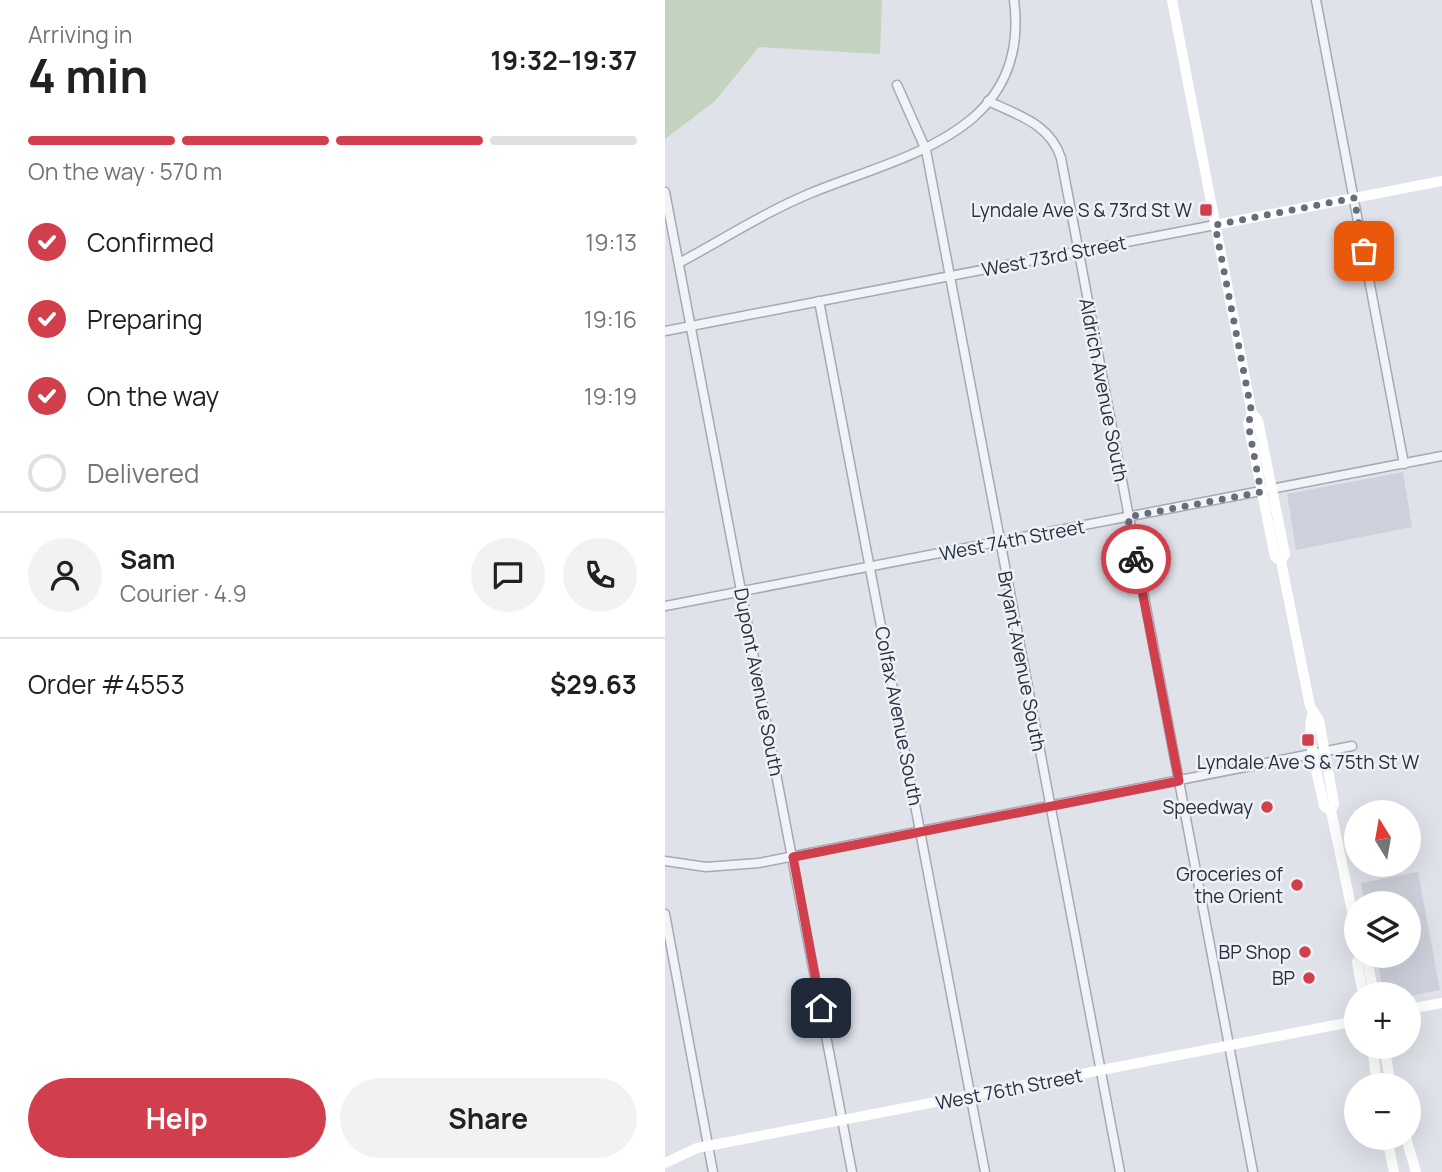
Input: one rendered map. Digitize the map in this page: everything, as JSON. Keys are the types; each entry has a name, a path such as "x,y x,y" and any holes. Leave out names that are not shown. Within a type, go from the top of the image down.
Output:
{"main road":[{"path":"1172,0 1252,414 1258,420 1273,490 1285,554 1281,561 1313,713 1309,721 1334,804 1331,811 1348,891"},
{"name":"West 73rd Street","path":"1215,225 1442,181"},
{"path":"1252,414 1248,423 1261,492 1275,557 1281,561"},
{"path":"1421,1007 1442,1003"},
{"name":"West 76th Street","path":"665,1163 687,1152 708,1147 1344,1023"},
{"path":"1389,1150 1394,1172"},
{"path":"1410,1150 1416,1172"}],"street":[{"path":"679,263 811,193 926,150 960,129 988,101 1010,58 1015,34 1014,0"},
{"path":"1316,0 1404,464"},
{"name":"Bryant Avenue South","path":"897,85 926,150 1120,1172"},
{"name":"Aldrich Avenue South","path":"988,101 1043,128 1051,136 1061,158 1254,1172"},
{"name":"Dupont Avenue South","path":"665,192 852,1172"},
{"name":"West 73rd Street","path":"665,331 1215,225"},
{"name":"Colfax Avenue South","path":"819,301 985,1172"},
{"name":"West 74th Street","path":"665,606 1442,456"},
{"path":"665,861 706,867 793,857 1352,746"},
{"path":"665,914 713,1172"}],"shaded area":[{"path":"1403,472 1412,527 1296,550 1287,494"},
{"path":"1392,877 1419,877 1440,990 1421,994 1421,982 1381,982 1379,968 1421,968 1421,891 1362,891 1361,883"}],"green space":[{"path":"665,0 882,0 880,54 759,47 715,101 665,139"}],"way so far":[{"path":"1136,559 1128,517 1261,492 1248,423 1252,414 1215,225 1354,198 1364,251"}],"place":[{"name":"Lyndale Ave S & 73rd St W","path":"1206,210"},
{"name":"Lyndale Ave S & 75th St W","path":"1308,740"},
{"name":"Speedway","path":"1267,807"},
{"name":"Groceries of the Orient","path":"1297,885"},
{"name":"BP Shop","path":"1305,952"},
{"name":"BP","path":"1309,978"}],"route":[{"path":"821,1008 793,857 1179,781 1136,559"}]}
